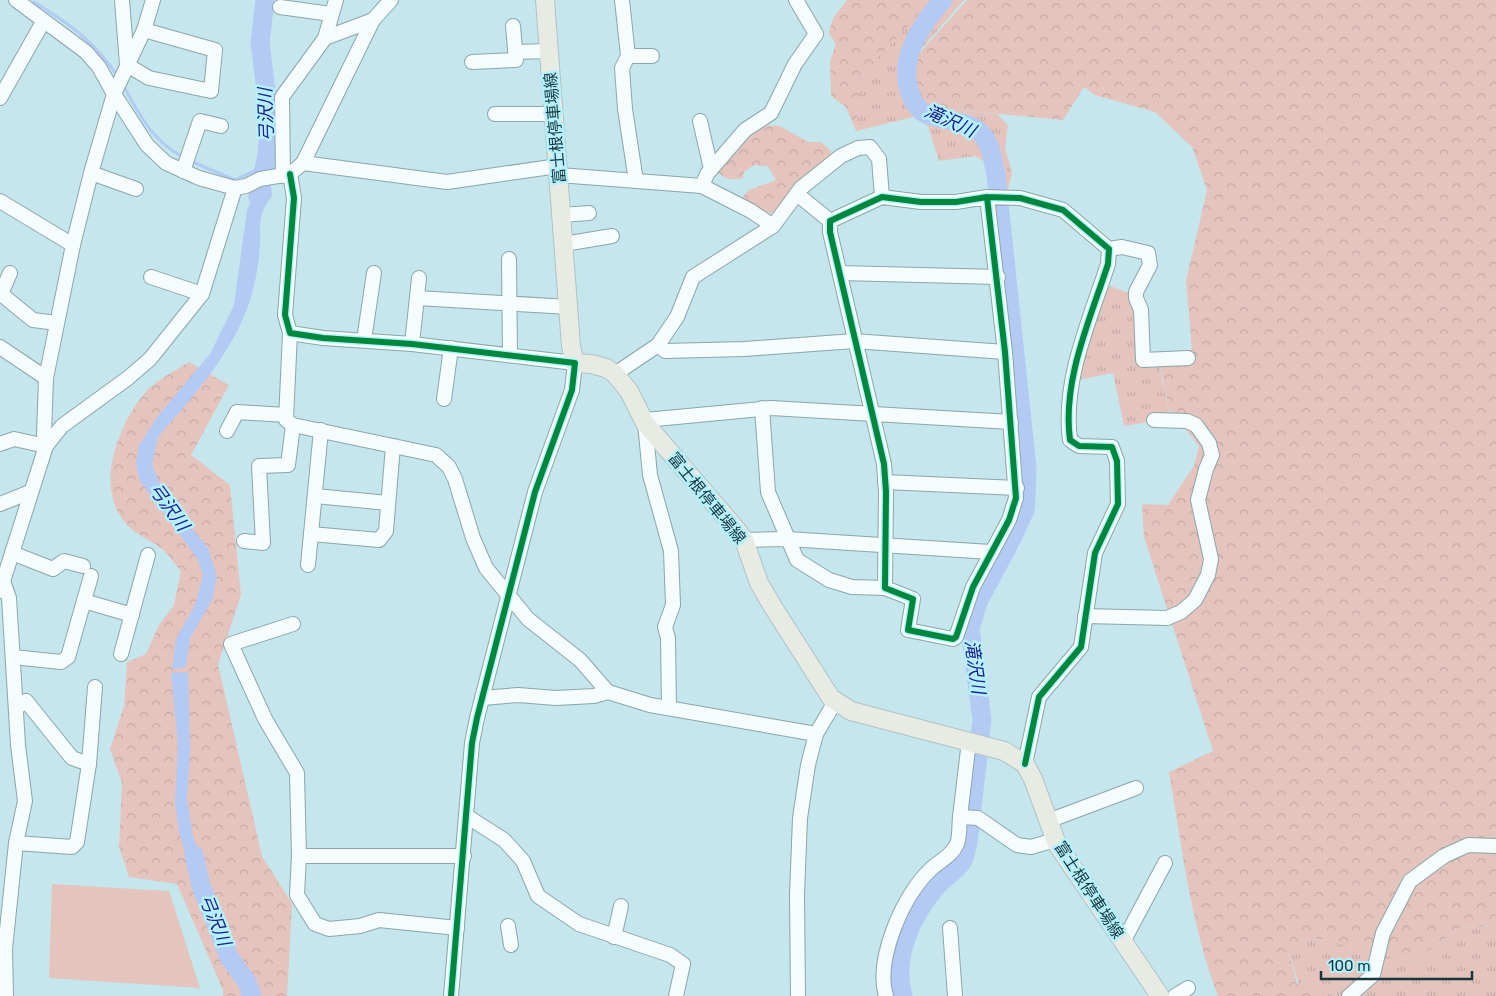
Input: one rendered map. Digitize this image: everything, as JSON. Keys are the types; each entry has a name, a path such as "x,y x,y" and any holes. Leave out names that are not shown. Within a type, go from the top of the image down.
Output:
{"main road":[{"name":"富士根停車場線","path":"545,0 575,363"},
{"path":"575,363 591,364 606,368 616,374"},
{"name":"富士根停車場線","path":"616,374 629,391 645,422 744,540 759,583 810,665 836,702"},
{"path":"836,702 851,710 1004,751 1025,764"},
{"name":"富士根停車場線","path":"1025,764 1033,779 1055,840 1160,996"}],"street":[{"path":"122,0 126,65"},
{"path":"46,446 44,435 46,378 73,245 114,94 144,30 153,0"},
{"path":"244,541 263,543 259,466 288,465 290,333 285,315 294,198 283,176 282,97 326,38 336,0"},
{"path":"622,0 628,56 622,68 625,109 636,181"},
{"path":"702,186 711,168 745,130 771,113 795,64 816,34 796,0"},
{"path":"23,2 43,22 72,40 86,52 99,67 114,94 147,144 166,162 199,178 235,188 260,180 283,176 303,163 373,20 387,1"},
{"path":"280,7 331,14"},
{"path":"326,38 373,20"},
{"path":"0,98 43,22"},
{"path":"472,62 516,60 512,26"},
{"path":"126,65 149,78 210,91 215,50 144,30"},
{"path":"515,52 549,51"},
{"path":"628,56 652,56"},
{"path":"495,114 554,114"},
{"path":"700,120 711,168"},
{"path":"183,171 200,121 221,126"},
{"path":"616,374 658,345 677,317 693,278 773,226 797,194 841,156 858,148 870,147 878,159 882,197"},
{"path":"303,163 447,182 558,171 636,181 702,186 751,211 773,226"},
{"path":"91,173 136,188"},
{"path":"6,996 2,948 16,843 24,801 9,598 2,588 9,550 46,446 62,426 128,378 150,359 202,294 235,188"},
{"path":"797,194 830,221"},
{"path":"830,221 882,197 921,202 956,202 991,197 1020,198 1063,210 1109,249 1122,247 1148,253 1150,265 1136,292 1136,298 1141,310 1143,360 1188,358"},
{"path":"762,408 768,492 797,560 829,580 852,587 885,588 912,599 908,630 953,639 956,637 973,587 1009,520 1017,488 991,197"},
{"path":"0,201 73,245"},
{"path":"562,214 589,213"},
{"path":"830,221 830,232 854,341 873,415 885,482 885,588"},
{"path":"564,244 612,236"},
{"path":"1025,764 1039,697 1081,647 1095,553 1118,504 1116,461 1112,447 1079,446 1070,440 1068,413 1071,380 1108,264 1109,249"},
{"path":"509,259 510,355"},
{"path":"10,273 1,294 34,320 57,323"},
{"path":"364,340 374,273"},
{"path":"840,273 998,277"},
{"path":"151,278 202,294"},
{"path":"412,344 419,278"},
{"path":"417,298 510,302 569,307"},
{"path":"290,333 323,338 451,348 575,363 572,390 535,492 507,595 472,743 468,817 451,996"},
{"path":"658,345 666,351 675,351 745,349 854,341 1006,352"},
{"path":"0,347 46,378"},
{"path":"444,399 451,348"},
{"path":"669,708 668,638 665,627 673,605 671,551 650,475 645,422 762,408 809,409 873,415 1011,422"},
{"path":"227,432 237,412 289,420 321,430 436,455 448,466 455,479 473,538 486,568 507,595 552,640 580,660 608,692"},
{"path":"1085,616 1167,618 1181,612 1195,600 1208,575 1211,559 1198,500 1206,469 1212,455 1210,443 1196,425 1187,421 1154,420"},
{"path":"308,565 321,430"},
{"path":"0,444 14,439 46,446"},
{"path":"311,534 379,540 386,531 393,446"},
{"path":"885,482 1017,488"},
{"path":"0,504 30,492"},
{"path":"315,496 388,503"},
{"path":"744,540 787,538 884,547 991,552"},
{"path":"9,550 53,568 64,561 87,571 84,601 68,657 61,662 13,658"},
{"path":"121,654 148,555"},
{"path":"84,601 132,614"},
{"path":"293,624 231,644 265,718 297,773 299,856 297,895 315,924 329,929 360,926 379,920 457,928"},
{"path":"16,843 72,847 77,842 88,764 95,686"},
{"path":"482,698 518,695 556,698 594,696 608,692 669,708 816,734"},
{"path":"16,708 26,701 72,758 88,764"},
{"path":"798,996 800,818 808,765 816,734 836,702"},
{"path":"886,996 884,968 897,921 918,884 930,869 944,861 957,843 969,741"},
{"path":"1048,821 1136,788"},
{"path":"960,816 978,818 1017,845 1031,847 1055,840"},
{"path":"468,817 504,840 523,861 538,896 579,924 670,955 683,964 676,996"},
{"path":"1349,996 1373,975 1383,934 1410,882 1444,856 1468,845 1496,846"},
{"path":"299,856 464,856"},
{"path":"1123,942 1165,863"},
{"path":"614,936 621,906"},
{"path":"508,926 511,945"},
{"path":"950,928 955,996"},
{"path":"1175,996 1188,988"}],"green space":[{"path":"847,0 932,0 862,75 856,131 846,107 831,96 830,61 836,44 829,33 833,18"},
{"path":"932,0 964,0 915,56 913,80 925,98 940,108 997,114 1008,125 1005,148 1012,173 1008,190 996,192 984,161 975,156 939,161 928,126 913,117 856,131 861,77 884,48"},
{"path":"967,0 1496,0 1496,922 1494,926 1459,928 1414,962 1316,938 1289,952 1297,984 1337,996 1218,996 1194,914 1169,772 1213,751 1144,537 1142,504 1168,505 1194,466 1199,446 1169,409 1160,365 1192,349 1186,281 1207,190 1192,147 1155,112 1095,95 1084,87 1063,120 939,108 923,97 914,79 915,58"},
{"path":"758,125 780,126 808,142 821,142 831,151 832,161 774,215 753,208 740,200 749,190 776,180 768,166 754,165 744,172 743,178 735,179 725,177 716,170"},
{"path":"1105,284 1131,294 1144,362 1159,363 1170,415 1168,419 1124,426 1113,373 1073,381"},
{"path":"189,362 229,385 191,455 230,485 241,595 218,664 262,856 292,904 287,996 223,996 223,990 177,884 129,877 119,847 122,783 110,749 124,706 127,662 146,654 159,625 174,605 181,571 161,548 128,525 115,507 111,491 113,457 125,423 143,395 159,381"},
{"path":"52,884 169,891 200,988 49,978"},
{"path":"1496,922 1496,996 1337,996 1299,985 1289,952 1316,938 1414,962 1459,928 1494,926"}],"water":[{"path":"270,180 272,196 262,214 257,269 247,309 230,344 208,377 158,437 152,465 165,496 208,548 217,577 212,600 190,638 186,667 172,669 176,639 195,605 203,575 197,558 140,481 136,464 139,446 157,417 210,354 234,305 247,210 261,183"},
{"path":"188,672 190,748 187,798 192,833 208,878 193,881 179,831 175,803 178,745 171,673"}],"waterway":[{"name":"弓沢川","path":"258,197 267,155 270,122 260,43 265,0"},
{"name":"滝沢川","path":"903,996 900,967 906,938 919,911 928,898 937,886 962,862 968,843 982,720 970,629 978,602 1010,542 1025,510 1026,500 1027,468 996,175 991,152 984,136 975,128 932,116 921,110 911,96 907,80 909,55 914,43 927,20 943,0"},
{"path":"34,2 79,33 98,51 116,74"},
{"path":"123,85 141,117 155,135 163,144 183,157"},
{"path":"195,163 235,180 260,168 264,169"},
{"name":"弓沢川","path":"194,855 201,886 229,957 247,982 252,996"}],"cycle path":[{"path":"290,174 294,198 285,315 290,333 323,338 412,344 575,363 572,390 535,492 472,743 451,996"},
{"path":"987,197 1005,352 1016,498 1009,520 973,587 956,637 953,639 908,630 913,599 885,588 886,492 884,464 830,232 830,221 882,197 921,202 956,202 987,197 1020,198 1063,210 1109,249 1108,264 1079,350 1070,395 1069,418 1070,440 1079,446 1112,447 1117,461 1118,504 1095,553 1081,647 1039,697 1025,764"}]}
